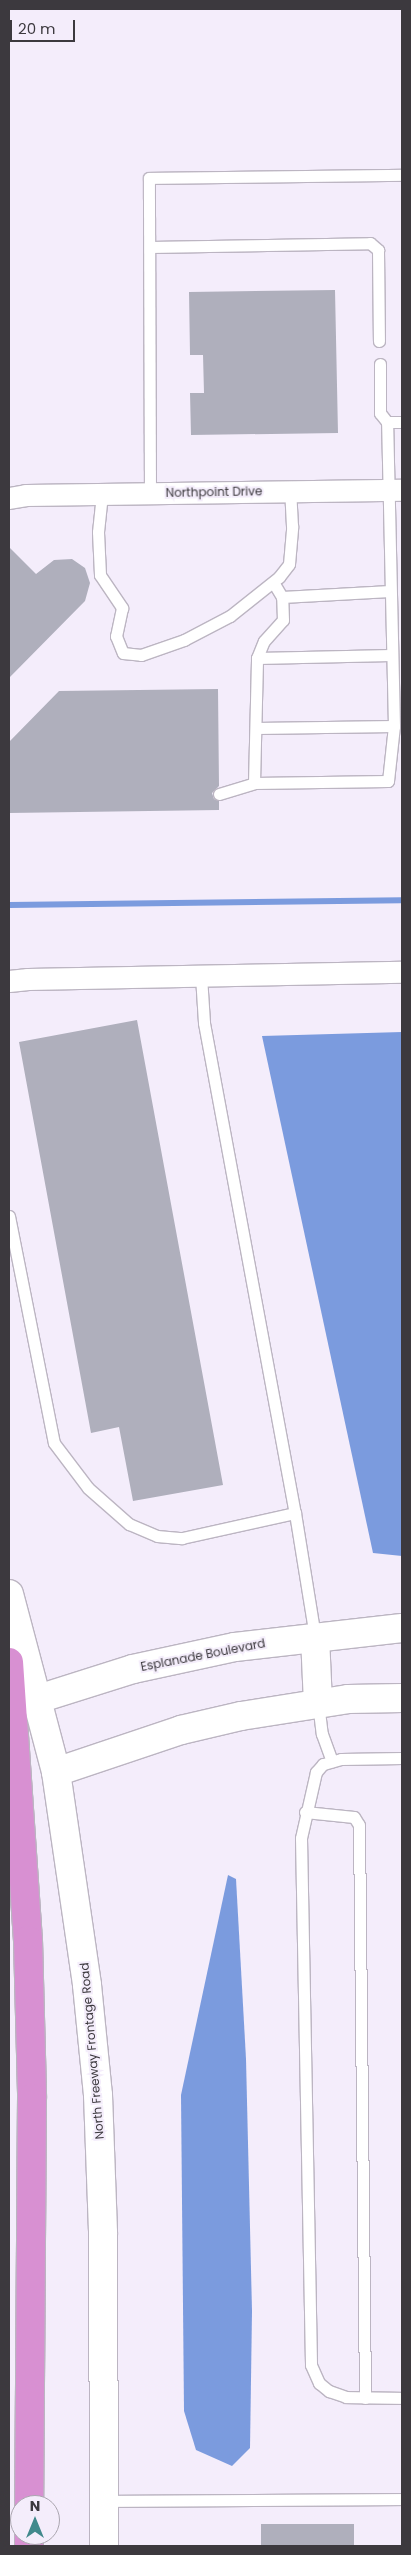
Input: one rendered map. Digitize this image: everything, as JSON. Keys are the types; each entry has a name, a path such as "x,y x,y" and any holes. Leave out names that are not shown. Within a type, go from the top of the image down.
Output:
{"highway":[{"path":"9,1662 28,1931 32,2098 30,2495"}],"main road":[{"name":"North Freeway Frontage Road","path":"9,1594 56,1772 86,1975 98,2095 103,2234 104,2546"},
{"name":"Esplanade Boulevard","path":"38,1698 133,1669 236,1646 402,1628"},
{"path":"315,1637 318,1703"},
{"path":"56,1772 181,1730 241,1716 348,1699 402,1698"}],"street":[{"name":"Northpoint Drive","path":"14,495 396,490"},
{"path":"9,981 402,972"}],"lane":[{"path":"150,493 149,178 402,175"},
{"path":"150,247 370,243 378,250 379,341"},
{"path":"219,794 254,783 388,781 394,726 390,591 396,490 387,422 380,413 380,364"},
{"path":"387,422 402,422"},
{"path":"102,494 98,532 100,576 122,608 116,636 123,653 141,655 184,640 230,616 273,582 289,564 292,526 290,491"},
{"path":"254,783 257,658 264,640 283,620 282,597 273,582"},
{"path":"282,597 390,591"},
{"path":"257,658 391,655"},
{"path":"256,728 394,726"},
{"path":"201,976 204,1023 295,1513 315,1637"},
{"path":"9,1216 54,1443 88,1488 129,1524 157,1536 182,1538 295,1513"},
{"path":"318,1703 322,1734 332,1761"},
{"path":"402,1758 332,1761 323,1764 316,1772 305,1812 301,1838 311,2365 319,2383 329,2391 346,2397 402,2398"},
{"path":"305,1812 354,1818 359,1825 366,2398"},
{"path":"104,2501 402,2499"}],"water":[{"path":"402,1032 402,1556 373,1553 262,1036"},
{"path":"228,1875 236,1879 246,2059 252,2311 250,2448 232,2466 196,2450 184,2411 181,2095"}],"building":[{"path":"335,290 338,433 191,435 190,393 204,393 203,355 190,355 189,292"},
{"path":"9,547 36,574 54,560 72,559 85,568 90,583 85,601 9,678"},
{"path":"218,689 219,786 212,793 214,799 219,801 219,810 9,813 9,742 59,691"},
{"path":"137,1020 223,1485 133,1501 119,1427 91,1433 19,1042"},
{"path":"261,2524 354,2524 354,2546 261,2546"}],"waterway":[{"path":"9,905 402,900"}]}
